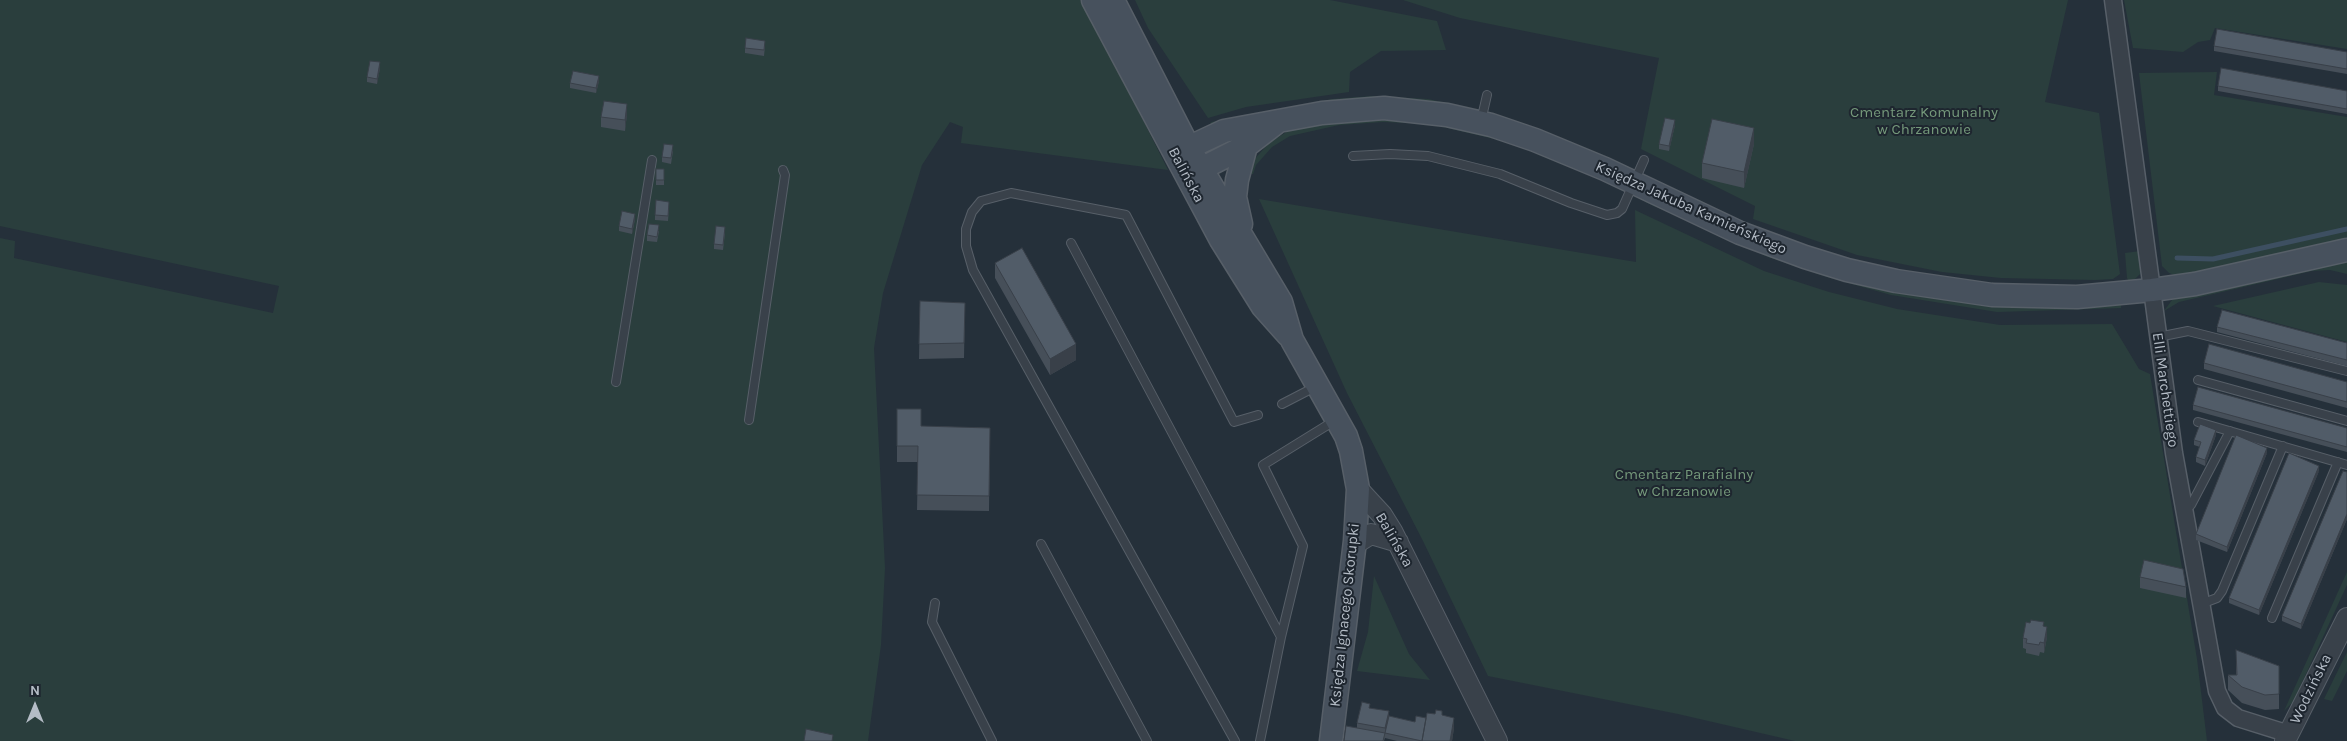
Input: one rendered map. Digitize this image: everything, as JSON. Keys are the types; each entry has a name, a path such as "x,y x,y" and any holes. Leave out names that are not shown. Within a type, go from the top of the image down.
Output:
{"main road":[{"name":"Balińska","path":"1093,0 1182,151 1203,169 1281,302 1292,340 1351,451 1358,488"},
{"name":"Balińska","path":"1113,0 1182,151"},
{"name":"Księdza Jakuba Kamieńskiego","path":"1182,151 1224,131 1248,125 1276,123 1322,113 1374,108 1420,111 1480,122 1535,140 1772,246 1847,270 1896,281 1969,293 2030,297 2091,296 2152,290 2195,284 2347,250"},
{"name":"Księdza Jakuba Kamieńskiego","path":"1203,169 1246,146 1276,123"},
{"path":"1246,146 1237,180 1235,197 1237,214 1246,242"},
{"name":"Balińska","path":"1203,169 1221,240 1263,307 1292,340"},
{"name":"Księdza Ignacego Skorupki","path":"1330,741 1354,551 1358,488"}],"street":[{"name":"Elli Marchettiego","path":"2113,0 2183,510 2219,696 2225,708 2238,718 2287,738"},
{"name":"Balińska","path":"1358,488 1382,515 1398,542 1497,741"},
{"path":"1354,551 1358,542 1371,534 1398,542"},
{"name":"Wodzińska","path":"2287,738 2347,618"}],"lane":[{"path":"1480,122 1487,95"},
{"path":"1353,156 1390,154 1438,159 1500,174 1571,203 1607,214 1616,213 1622,209 1644,160"},
{"path":"616,382 652,160"},
{"path":"749,420 785,175 783,170"},
{"path":"1235,741 973,270 966,246 966,229 972,212 981,201 1011,193 1126,215 1234,422 1258,415"},
{"path":"1071,243 1281,637"},
{"path":"2158,337 2188,330 2347,371"},
{"path":"2198,380 2347,421"},
{"path":"1282,404 1317,386"},
{"path":"1260,741 1281,637 1303,546 1263,465 1336,420"},
{"path":"2198,422 2347,465"},
{"path":"2183,510 2192,505 2230,431"},
{"path":"2200,604 2212,600 2222,591 2283,446"},
{"path":"2272,618 2338,462"},
{"path":"1041,544 1147,741"},
{"path":"935,602 932,622 992,741"}],"green space":[{"path":"0,0 1083,0 1168,170 961,143 963,127 950,122 922,165 883,293 874,348 885,568 881,645 868,741 0,741 0,238 15,241 14,258 273,313 279,286 0,226"},
{"path":"1135,0 1330,0 1437,21 1446,50 1381,51 1350,72 1349,92 1246,107 1208,118 1148,28"},
{"name":"Cmentarz Komunalny w Chrzanowie","path":"1403,0 2068,0 2045,102 2099,113 2120,274 2113,279 2095,280 2001,278 1942,272 1857,255 1753,219 1755,206 1641,149 1659,58 1460,18"},
{"path":"2124,0 2347,0 2347,49 2215,28 2210,40 2198,42 2183,52 2133,48"},
{"path":"2217,72 2214,95 2347,117 2347,240 2180,277 2169,273 2162,266 2139,73"},
{"path":"1373,96 1428,99 1475,109 1475,111 1424,101 1393,99 1210,126 1211,122 1332,99"},
{"path":"1382,117 1430,119 1520,145 1430,124 1383,122 1339,125 1290,136 1272,147 1256,165 1253,174 1247,174 1252,162 1269,143 1288,131 1315,123"},
{"name":"Cmentarz Parafialny w Chrzanowie","path":"1259,199 1636,262 1635,210 1764,271 1829,292 1897,309 2000,325 2112,324 2139,369 2150,374 2197,659 2207,741 1795,741 1678,714 1488,676 1423,541 1347,393"},
{"path":"1650,200 1892,290 1998,306 2121,303 2121,308 1997,312 1891,295 1827,277 1768,257 1645,202"},
{"path":"2140,251 2140,274 2130,284 2127,278 2125,253"},
{"path":"2347,261 2347,274 2330,270 2312,271 2179,302 2164,311 2172,300 2179,297"},
{"path":"2319,282 2347,285 2347,342 2213,306"},
{"path":"2347,572 2347,585 2293,702 2284,711"},
{"path":"1374,576 1409,654 1430,680 1357,671 1368,632"},
{"path":"2347,652 2347,671 2332,701 2324,699"}],"building":[{"path":"2217,29 2347,52 2347,69 2214,46"},
{"path":"746,38 765,41 764,50 745,48"},
{"path":"370,61 380,62 377,79 367,77"},
{"path":"2221,68 2347,91 2347,109 2218,86"},
{"path":"573,71 599,76 596,88 570,83"},
{"path":"604,101 627,104 625,120 601,117"},
{"path":"1665,118 1675,120 1669,146 1659,144"},
{"path":"1712,119 1754,128 1744,172 1702,163"},
{"path":"664,144 673,145 671,158 662,157"},
{"path":"656,169 664,169 664,180 656,180"},
{"path":"656,200 669,202 668,216 655,215"},
{"path":"622,211 635,214 632,229 619,226"},
{"path":"649,224 659,225 657,237 647,235"},
{"path":"716,226 725,227 723,245 714,244"},
{"path":"1022,248 1076,344 1050,359 995,263"},
{"path":"920,301 965,303 964,343 919,344"},
{"path":"2222,310 2347,343 2347,360 2217,327"},
{"path":"2209,344 2347,382 2347,402 2204,363"},
{"path":"2198,387 2347,428 2347,447 2193,405"},
{"path":"897,409 921,409 921,426 990,428 989,496 917,495 918,446 897,446"},
{"path":"2200,424 2216,430 2205,460 2196,457 2201,442 2194,440"},
{"path":"2236,435 2267,448 2227,547 2196,534"},
{"path":"2289,453 2319,466 2259,610 2229,598"},
{"path":"2343,471 2347,472 2347,514 2301,624 2282,616"},
{"path":"2144,560 2183,569 2186,587 2140,577"},
{"path":"2031,620 2044,622 2043,626 2047,627 2044,643 2040,642 2039,645 2026,643 2027,639 2023,638 2026,622 2030,623"},
{"path":"2236,650 2279,666 2279,694 2265,695 2242,687 2228,675 2237,675"},
{"path":"1362,702 1370,704 1369,708 1389,711 1385,728 1357,723"},
{"path":"1436,710 1442,711 1442,715 1454,718 1450,741 1422,741 1427,713 1435,714"},
{"path":"1389,716 1415,722 1416,716 1426,718 1422,741 1385,733"},
{"path":"1346,726 1385,733 1383,741 1344,741"},
{"path":"806,729 833,735 832,741 804,741"}],"waterway":[{"path":"2177,258 2213,259 2347,229"}]}
